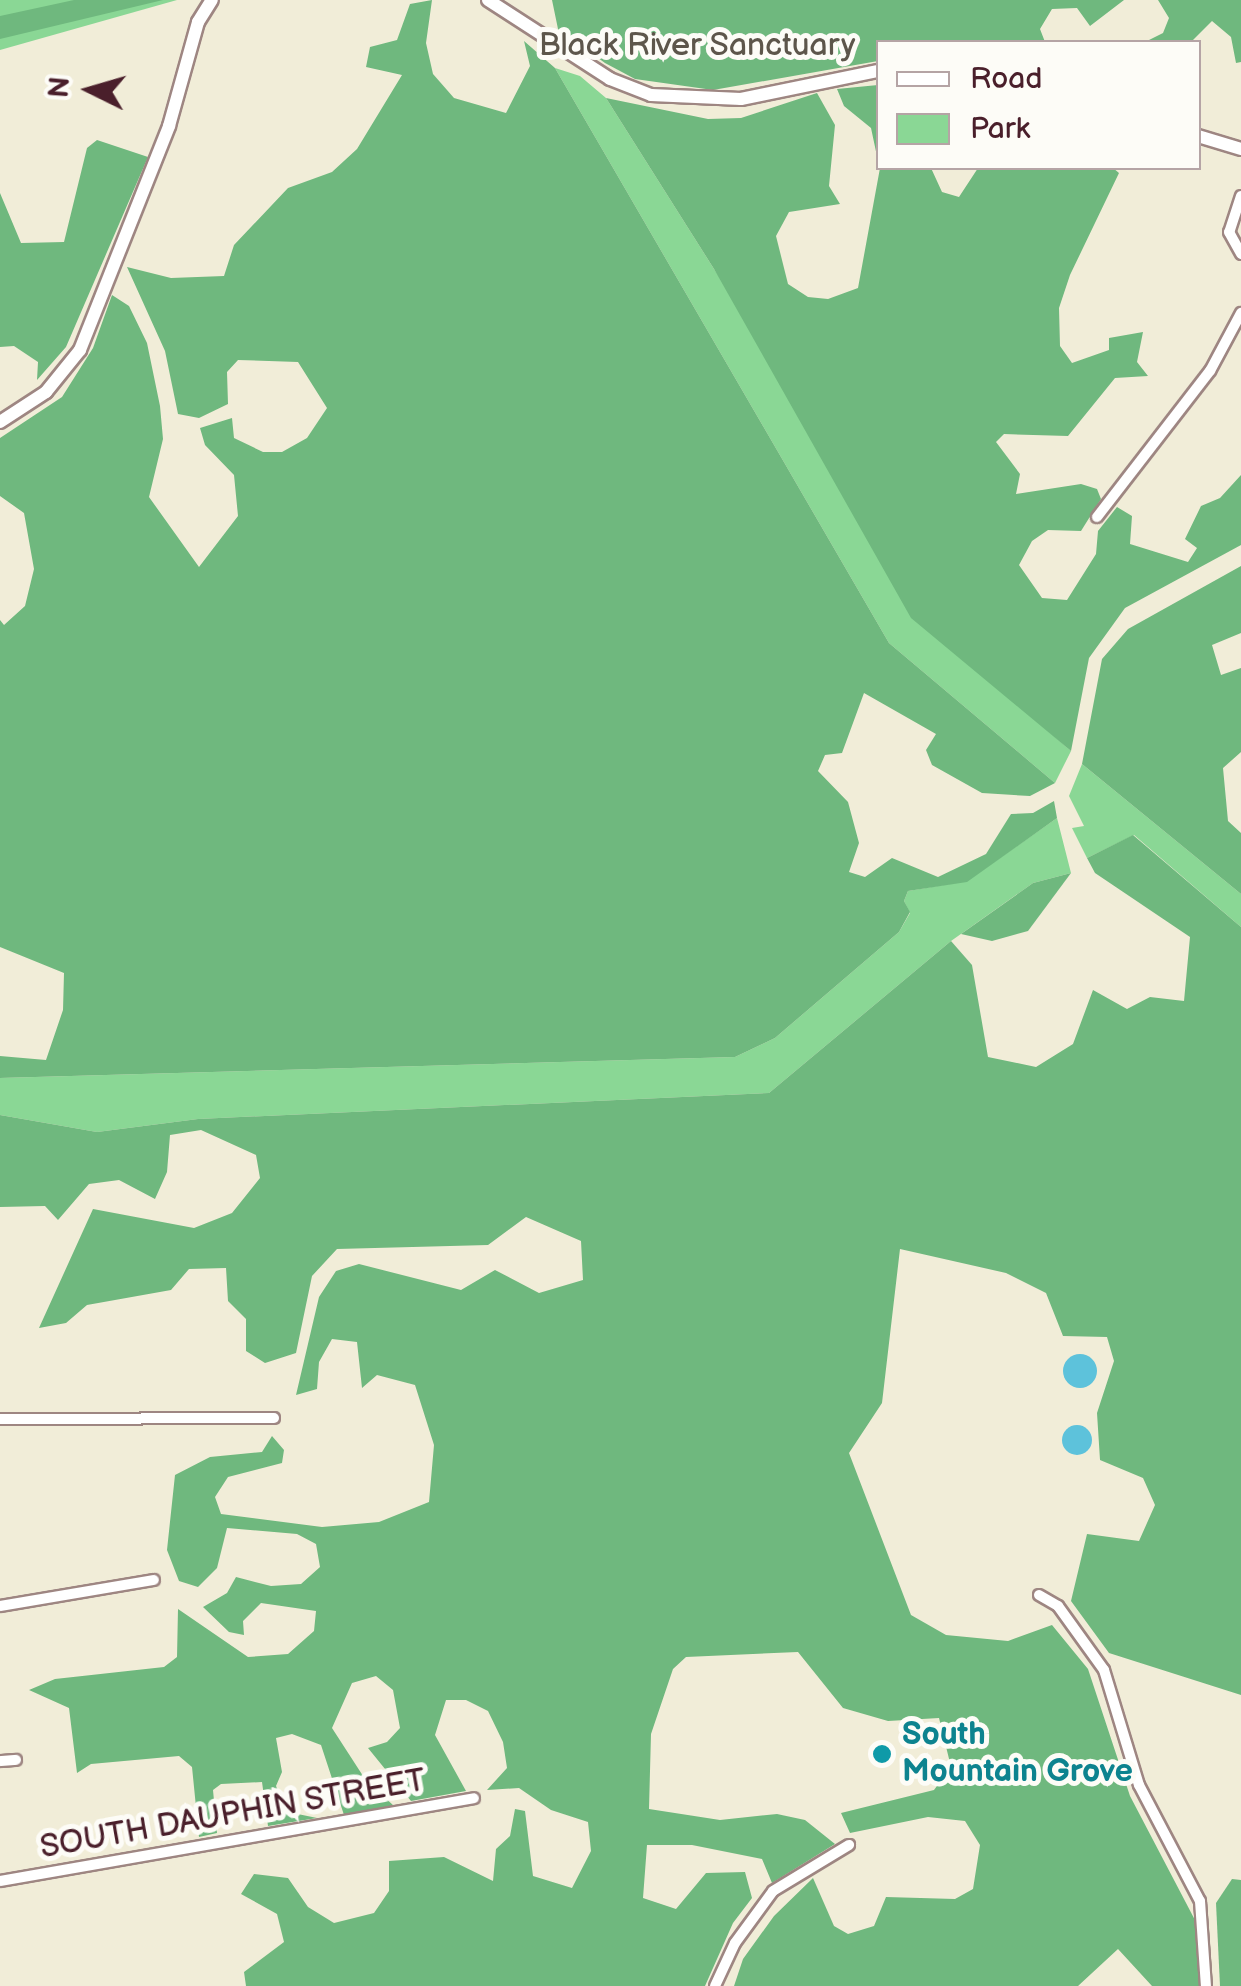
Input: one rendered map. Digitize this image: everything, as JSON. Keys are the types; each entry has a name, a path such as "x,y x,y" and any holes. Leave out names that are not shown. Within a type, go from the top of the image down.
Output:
{"street":[{"path":"0,422 46,392 80,350 168,126 198,22 212,0"},
{"path":"488,0 610,79 651,95 741,99 876,70"},
{"path":"1201,137 1241,148"},
{"path":"1241,196 1229,232 1241,254"},
{"path":"1097,517 1210,371 1241,313"},
{"path":"0,1420 274,1418"},
{"path":"0,1606 154,1580"},
{"path":"1040,1595 1058,1606 1104,1670 1138,1785 1200,1901 1206,1986"},
{"path":"0,1761 16,1760"},
{"name":"SOUTH DAUPHIN STREET","path":"0,1881 474,1798"},
{"path":"715,1986 768,1896 849,1845"}],"green space":[{"path":"0,0 177,0 0,50"},
{"path":"74,0 163,0 0,39 0,16"},
{"path":"432,0 426,43 433,74 454,98 506,113 530,66 524,41 555,68 889,643 1055,783 1030,796 982,793 932,765 926,750 936,734 864,693 842,753 825,755 818,771 848,802 859,843 849,872 865,877 892,858 938,877 986,854 1011,814 1033,813 1054,801 1057,818 967,882 908,891 904,901 910,912 899,932 775,1038 735,1057 0,1078 0,1056 46,1060 63,1010 64,973 0,947 0,620 4,625 25,606 34,569 24,513 0,496 0,438 62,397 93,348 112,295 129,306 147,343 160,406 163,439 149,497 199,567 238,516 234,475 205,445 200,428 232,418 234,438 263,452 282,452 307,438 327,408 298,362 238,360 227,372 228,404 199,418 178,414 165,351 127,267 171,278 224,276 234,245 288,188 332,172 357,149 402,75 366,67 370,47 397,40 410,4"},
{"name":"Black River Sanctuary","path":"552,0 1124,0 1090,26 1077,8 1052,9 1040,29 1044,40 876,40 876,61 713,90 635,79 558,29"},
{"path":"1158,0 1241,0 1241,62 1236,63 1231,37 1212,21 1193,40 1149,40 1163,33 1169,18"},
{"path":"555,68 580,76 606,98 714,269 1000,689 1071,751 1055,783 889,643"},
{"path":"876,85 876,152 871,128 844,106 837,89"},
{"path":"817,93 835,125 829,186 840,204 789,212 776,236 788,284 808,297 828,299 858,288 880,170 932,170 942,192 959,197 977,170 1119,173 1070,275 1059,308 1060,346 1072,363 1109,350 1109,338 1143,332 1137,362 1148,376 1115,378 1068,436 1004,434 996,442 1020,474 1016,494 1081,484 1097,489 1101,499 1081,531 1048,530 1032,541 1019,565 1042,598 1067,600 1096,554 1098,531 1117,507 1132,516 1130,544 1188,562 1197,548 1185,539 1201,506 1220,498 1241,475 1241,545 1125,608 1089,658 1071,751 911,618 714,269 606,98 708,119 741,118"},
{"path":"97,140 148,157 66,347 37,380 38,362 14,346 0,347 0,193 21,243 64,242 87,148"},
{"path":"1241,566 1241,633 1212,645 1221,675 1241,668 1241,752 1223,768 1228,821 1241,833 1241,894 1082,764 1102,659 1128,629"},
{"path":"1082,764 1241,894 1241,927 1134,835 1087,858 1072,828 1084,826 1069,796"},
{"path":"1057,818 1071,873 1033,883 951,941 769,1093 198,1119 97,1132 0,1115 0,1078 735,1057 775,1038 899,932 910,913 904,901 908,891 967,881"},
{"path":"1133,835 1241,927 1241,1695 1109,1653 1071,1601 1087,1534 1139,1541 1155,1505 1143,1478 1100,1460 1097,1413 1114,1361 1107,1337 1063,1336 1046,1293 1006,1273 900,1249 882,1403 849,1453 911,1615 946,1635 1008,1641 1052,1625 1088,1669 1130,1796 1196,1922 1200,1986 1152,1986 1118,1949 1078,1986 734,1986 743,1959 774,1916 813,1878 834,1926 848,1934 874,1926 886,1897 955,1899 973,1889 980,1845 965,1821 928,1817 850,1833 841,1813 934,1790 951,1767 939,1718 888,1721 843,1708 798,1652 686,1657 673,1669 651,1734 649,1809 720,1820 777,1814 805,1820 835,1844 772,1883 762,1859 692,1845 647,1845 643,1898 676,1909 706,1873 745,1872 752,1898 733,1923 705,1986 246,1986 244,1972 284,1942 277,1914 241,1894 254,1874 288,1878 308,1907 334,1923 374,1913 389,1891 389,1861 444,1857 493,1881 496,1849 510,1836 515,1809 525,1811 533,1876 572,1888 591,1851 588,1822 551,1810 519,1788 487,1790 507,1768 503,1742 488,1711 466,1700 446,1700 435,1735 466,1791 411,1801 368,1748 387,1742 400,1728 393,1690 376,1676 352,1683 332,1728 365,1779 394,1806 344,1815 321,1745 292,1734 276,1738 282,1772 276,1786 288,1812 317,1818 268,1826 262,1782 221,1784 213,1790 217,1833 199,1837 192,1767 179,1756 91,1764 77,1773 69,1708 29,1690 55,1679 164,1667 177,1657 178,1609 248,1657 288,1654 314,1631 316,1611 261,1603 243,1621 244,1635 229,1632 203,1607 227,1593 236,1577 271,1586 301,1584 320,1567 316,1544 297,1534 227,1528 217,1568 198,1587 179,1581 167,1550 175,1475 210,1457 262,1452 272,1436 284,1450 282,1463 228,1477 215,1497 221,1514 322,1527 379,1522 429,1502 434,1445 415,1385 377,1375 362,1388 357,1342 332,1339 319,1362 317,1389 296,1395 319,1297 336,1271 359,1264 461,1290 495,1270 539,1293 583,1280 581,1241 526,1217 488,1245 337,1249 312,1276 296,1353 265,1363 246,1351 246,1319 228,1301 226,1268 189,1269 171,1290 87,1305 66,1323 39,1328 93,1209 194,1228 232,1213 260,1178 256,1155 201,1130 170,1135 167,1172 155,1199 119,1180 89,1184 58,1220 45,1206 0,1207 0,1115 97,1132 198,1119 769,1093 951,941 972,965 988,1057 1036,1067 1073,1044 1093,990 1127,1009 1150,997 1184,1001 1190,937 1095,873 1087,858"},
{"path":"1071,873 1028,931 992,941 961,934 1033,883"},
{"path":"1232,1879 1241,1880 1241,1986 1220,1986 1216,1903"}],"water":[{"path":"1080,1354 1092,1359 1097,1371 1092,1383 1080,1388 1068,1383 1063,1371 1068,1359"},
{"path":"1077,1425 1088,1429 1092,1440 1088,1451 1077,1455 1066,1451 1062,1440 1066,1429"}],"place":[{"name":"South Mountain Grove","path":"882,1754"}]}
